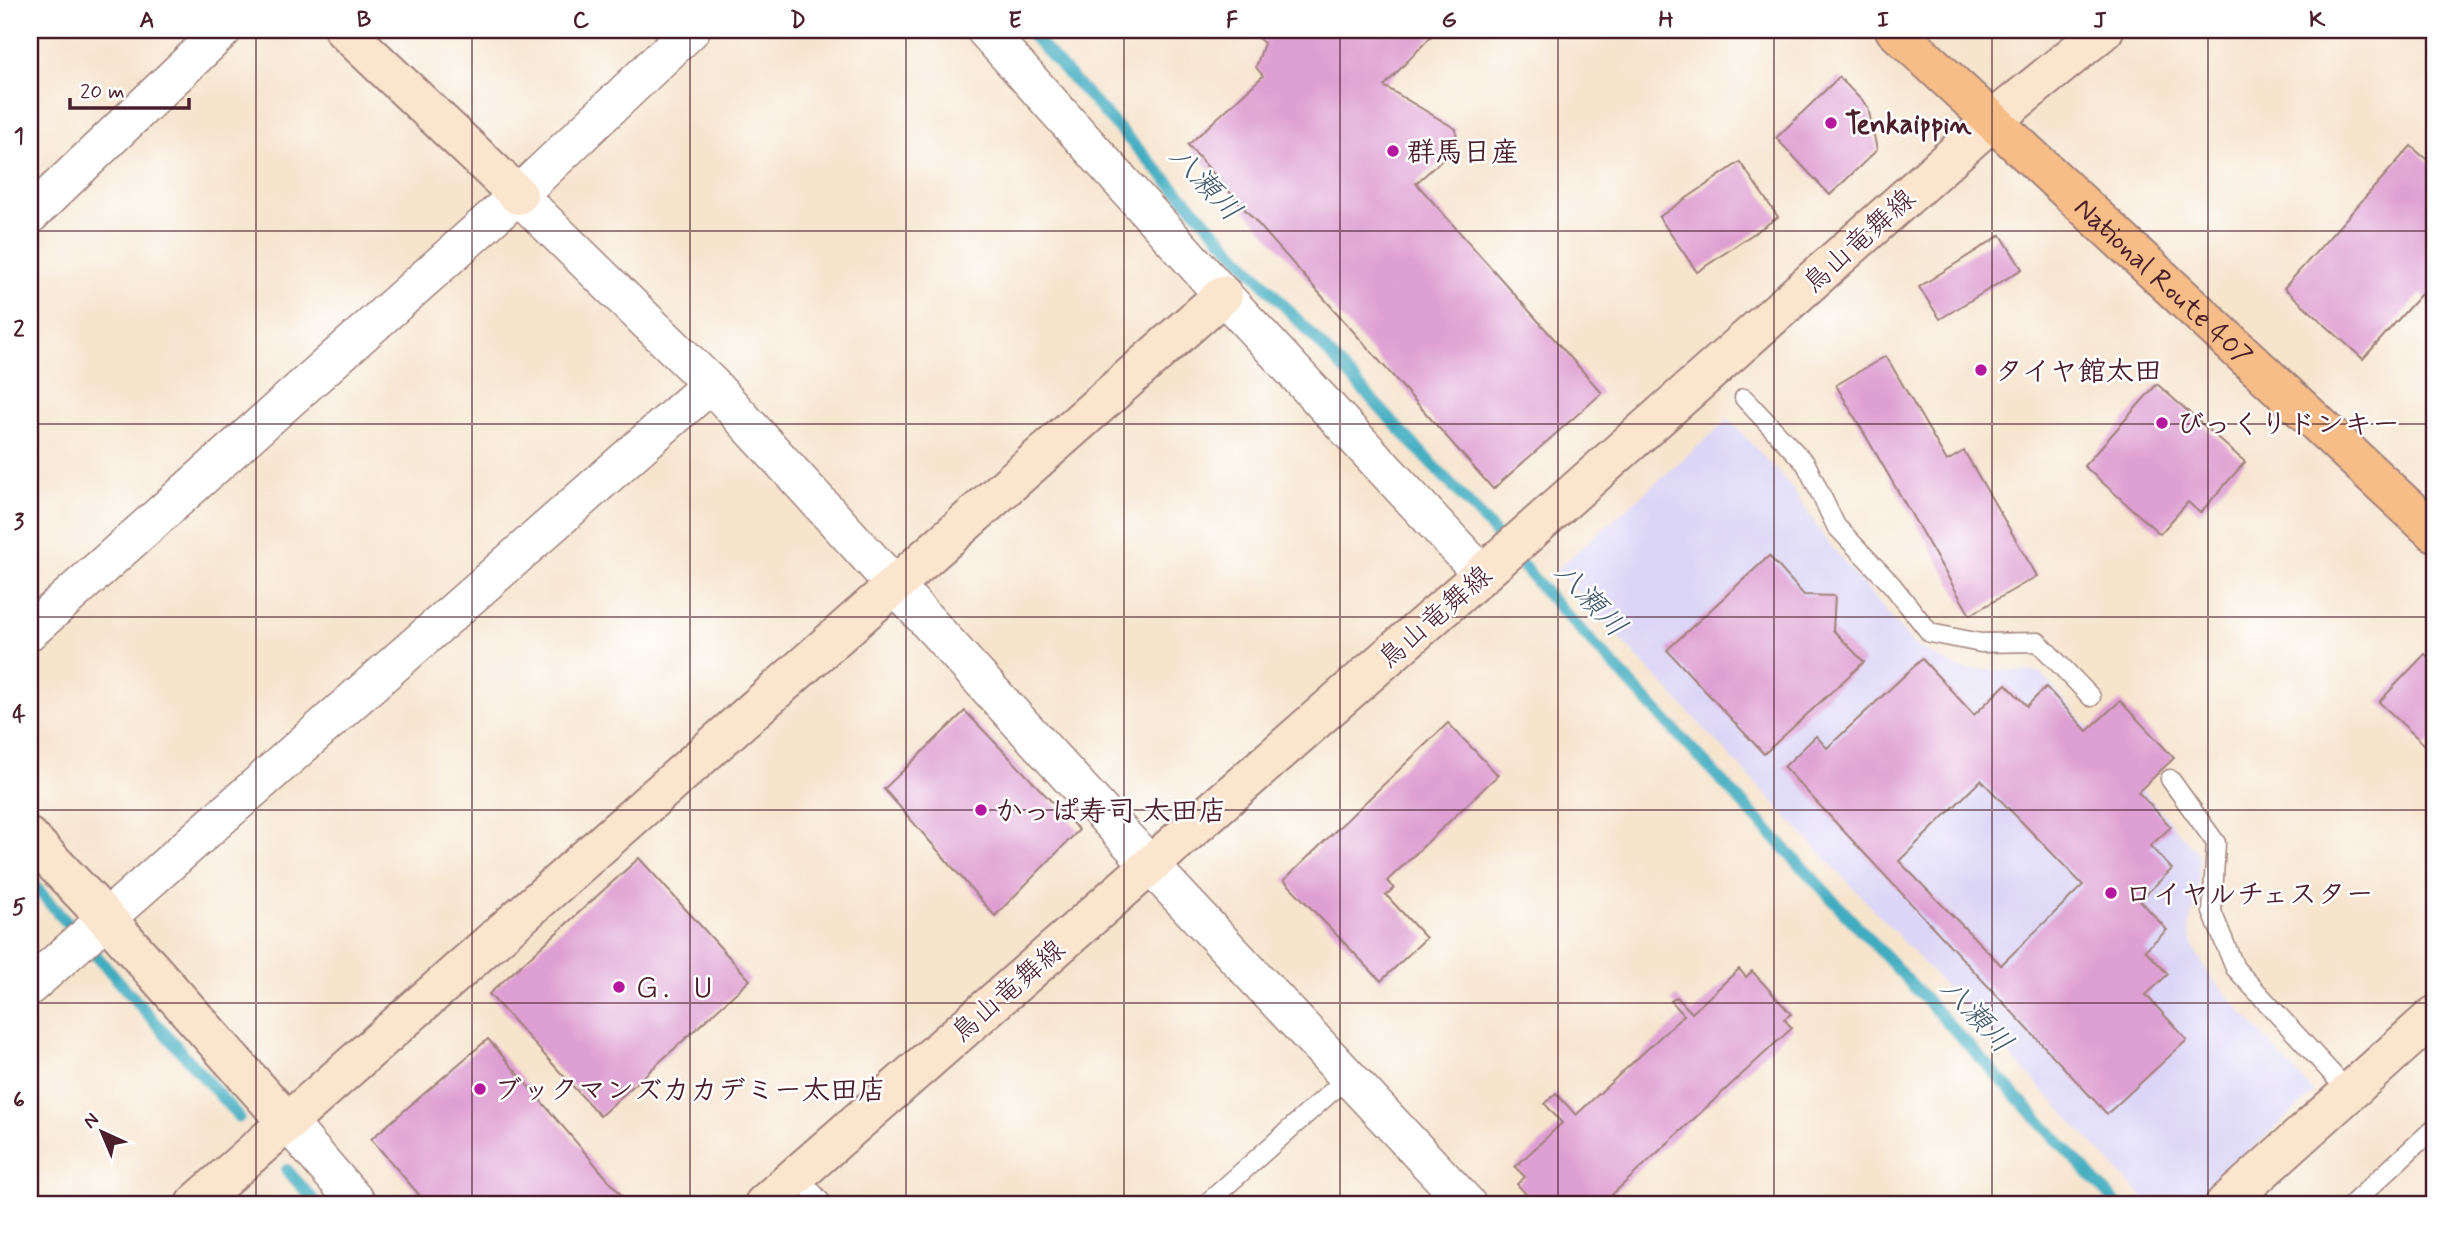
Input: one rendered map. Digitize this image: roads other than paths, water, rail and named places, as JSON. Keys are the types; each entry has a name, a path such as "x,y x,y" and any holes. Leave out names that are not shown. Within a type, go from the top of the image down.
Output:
{"highway":[{"name":"National Route 407","path":"1895,30 2434,531"}],"street":[{"path":"30,215 223,30"},
{"path":"344,30 519,195 711,384 1150,865 1467,1204"},
{"path":"30,631 519,195 691,30"},
{"path":"985,30 1223,295 1485,571"},
{"name":"鳥山竜舞線","path":"764,1204 1526,535 1992,121 2104,30"},
{"path":"195,1204 1223,295"},
{"path":"30,986 711,384"},
{"path":"30,838 107,919 358,1204"},
{"path":"2225,1204 2434,1016"}],"lane":[{"path":"1744,398 1806,464 1836,526 1892,585 1930,633 1981,643 2038,642 2091,697"},
{"path":"2170,779 2216,843 2212,912 2235,968 2349,1092"},
{"path":"1206,1204 1348,1077"},
{"path":"2352,1204 2434,1128"},
{"path":"797,1175 823,1204"}],"waterway":[{"name":"八瀬川","path":"1027,30 1475,510 1547,594 2117,1204"},
{"path":"30,881 239,1117"},
{"path":"287,1170 317,1204"}],"place":[{"name":"Tenkaippin","path":"1831,123"},
{"name":"群馬日産","path":"1393,151"},
{"name":"タイヤ館太田","path":"1981,370"},
{"name":"びっくりドンキー","path":"2162,423"},
{"name":"かっぱ寿司 太田店","path":"981,810"},
{"name":"ロイヤルチェスター","path":"2111,893"},
{"name":"Ｇ．Ｕ","path":"619,987"},
{"name":"ブックマンズカカデミー太田店","path":"480,1089"}]}
